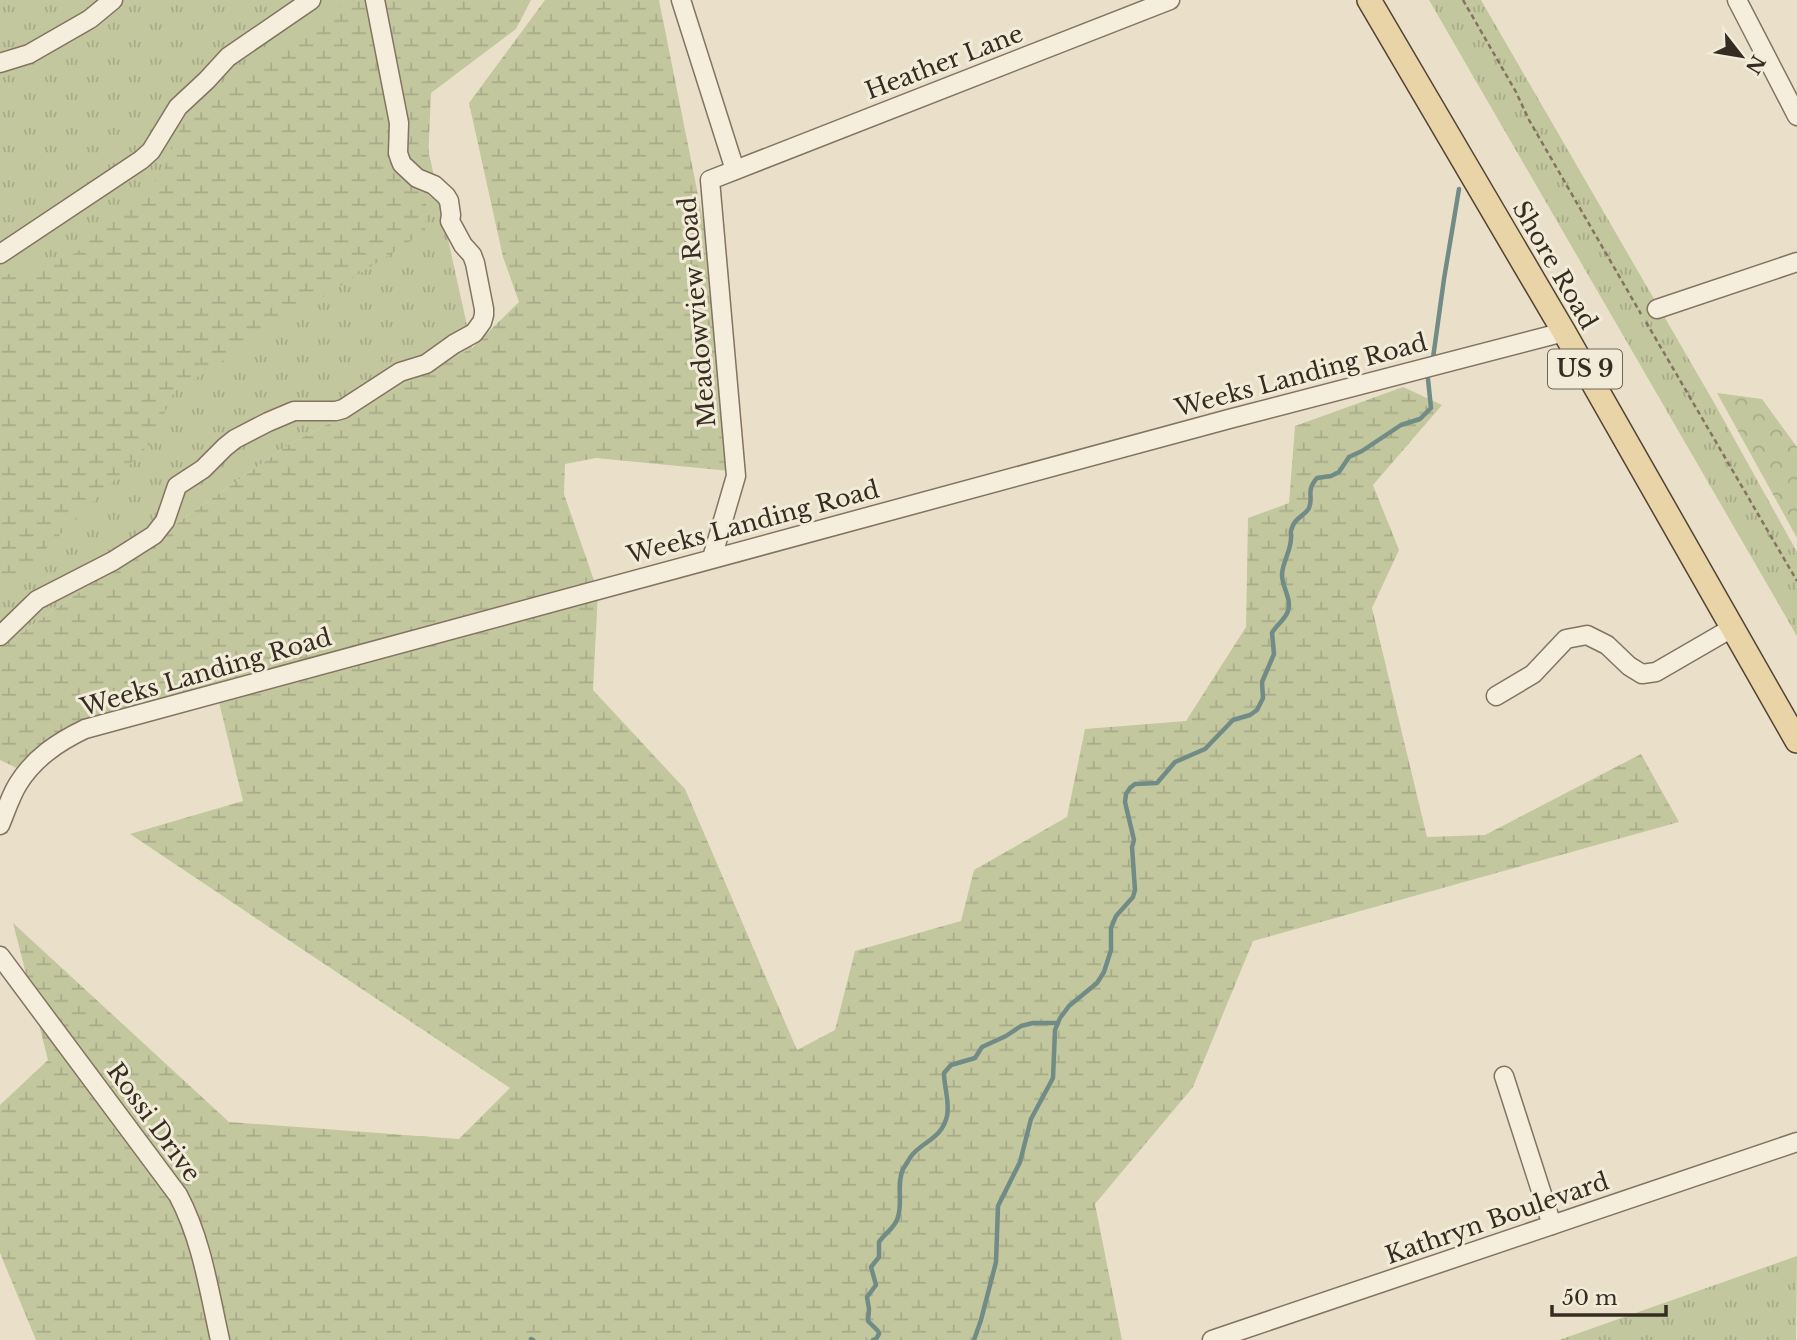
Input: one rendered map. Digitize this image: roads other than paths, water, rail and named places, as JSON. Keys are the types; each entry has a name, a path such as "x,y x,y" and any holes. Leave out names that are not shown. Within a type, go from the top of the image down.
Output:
{"main road":[{"name":"Shore Road","path":"1369,0 1564,332 1797,741"}],"street":[{"path":"0,63 29,54 90,19 113,0"},
{"path":"0,254 141,160 151,151 177,107 229,57 311,0"},
{"path":"0,636 37,600 121,557 154,535 165,521 177,486 198,473 241,435 294,411 343,409 400,372 420,367 437,358 474,333 482,322 484,310 475,263 450,221 449,201 440,190 417,178 400,159 399,123 375,0"},
{"path":"681,0 735,170"},
{"name":"Heather Lane","path":"735,170 1170,0"},
{"path":"1737,0 1797,116"},
{"name":"Meadowview Road","path":"712,558 736,476 710,180 735,170"},
{"path":"1657,309 1797,262"},
{"name":"Weeks Landing Road","path":"0,825 18,784 32,765 48,750 85,729 1229,419 1564,332"},
{"path":"1496,696 1533,674 1566,639 1587,635 1607,645 1629,666 1642,674 1656,672 1732,628"},
{"name":"Rossi Drive","path":"0,956 178,1195 190,1216 197,1237 220,1340"},
{"path":"1504,1076 1552,1225"},
{"name":"Kathryn Boulevard","path":"1212,1340 1797,1142"}],"waterway":[{"path":"1433,358 1459,189"},
{"path":"974,1340 996,1262 998,1206 1020,1162 1031,1119 1053,1078 1055,1030 1069,1006 1097,983 1104,972 1111,950 1111,928 1116,916 1133,897 1135,890 1132,847 1134,840 1125,802 1126,794 1135,784 1157,783 1175,762 1205,749 1233,720 1257,710 1263,698 1262,682 1274,654 1272,633 1285,617 1289,606 1282,575 1291,543 1291,532 1295,522 1309,508 1313,483 1317,478 1339,472 1349,457 1401,425 1420,419 1431,408 1428,379"},
{"path":"873,1340 879,1334 868,1321 867,1297 876,1285 871,1267 879,1257 879,1242 897,1221 903,1169 912,1155 937,1134 945,1123 948,1105 944,1073 951,1065 975,1058 982,1047 1021,1026 1058,1023"}]}
